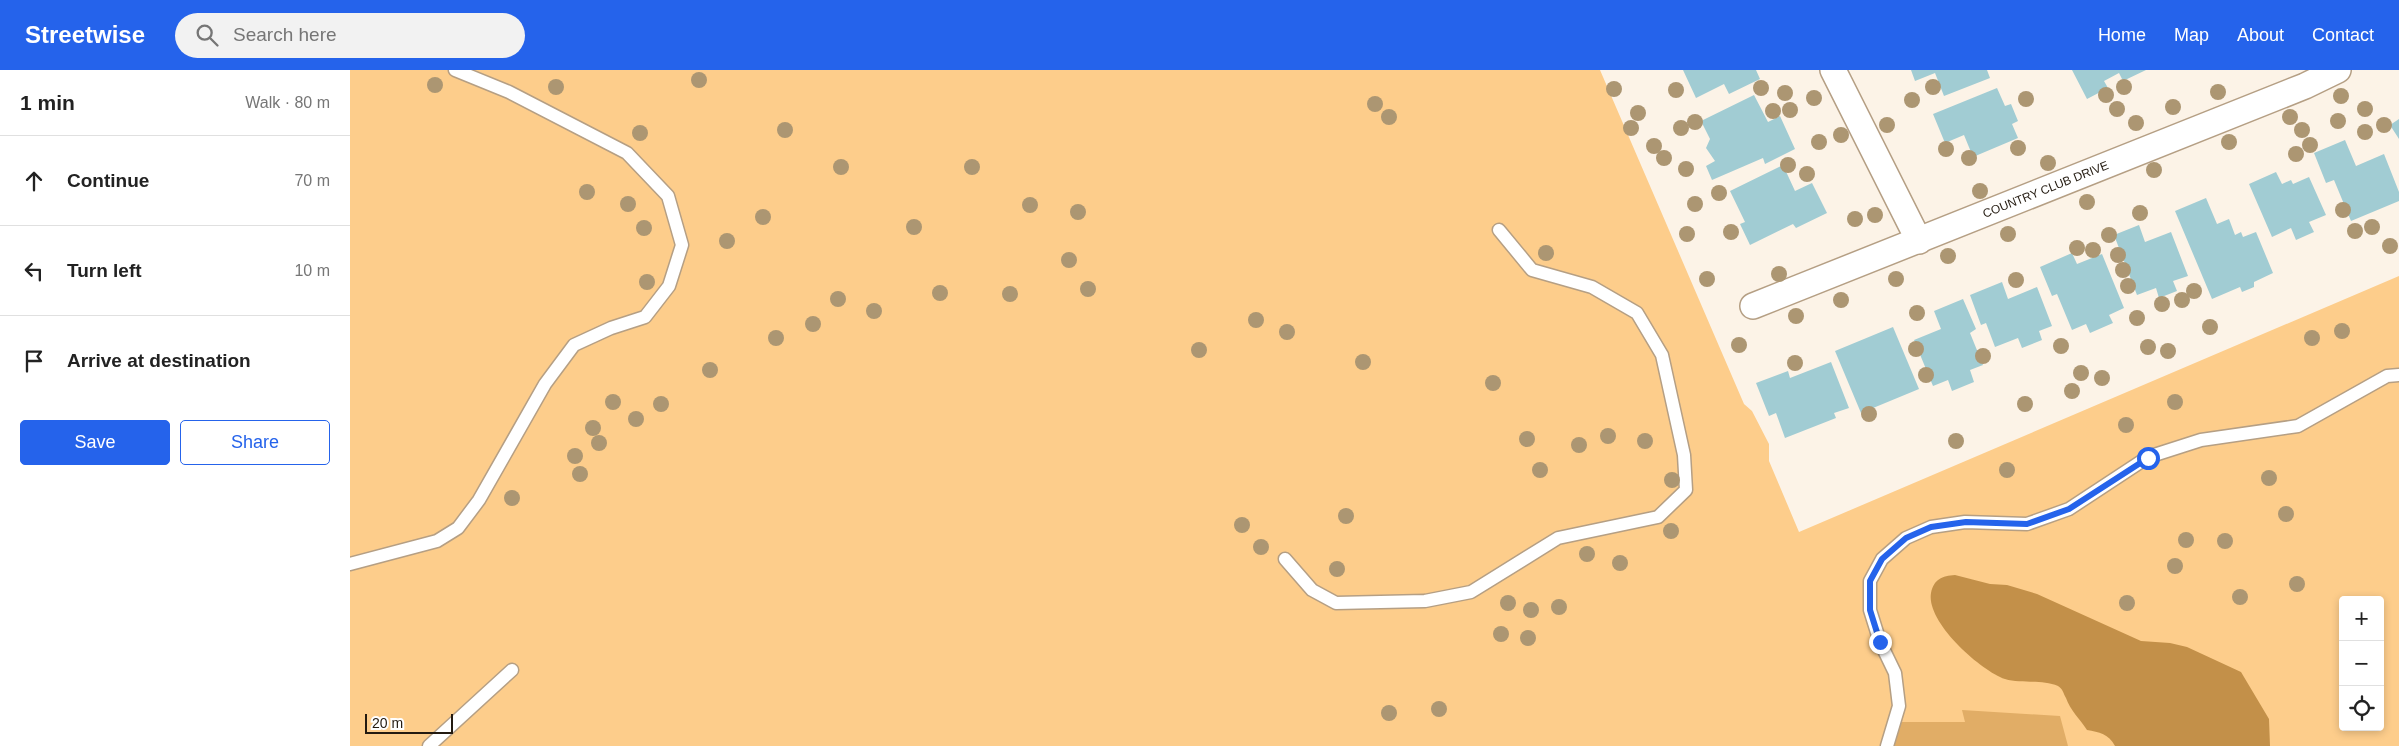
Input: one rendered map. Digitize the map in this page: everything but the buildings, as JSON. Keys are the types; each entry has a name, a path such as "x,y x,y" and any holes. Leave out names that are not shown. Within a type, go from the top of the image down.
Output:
{"street":[{"path":"1833,70 1919,241"},
{"name":"COUNTRY CLUB DRIVE","path":"1753,306 2305,86 2338,70"}],"lane":[{"path":"350,564 437,541 458,528 479,500 545,384 574,345 611,328 645,317 669,286 682,245 668,196 627,153 509,92 455,70"},
{"path":"1285,558 1312,590 1336,603 1425,601 1471,592 1558,538 1658,517 1686,490 1684,455 1662,355 1637,313 1592,287 1532,270 1499,230"},
{"path":"1887,746 1899,706 1895,673 1880,642 1870,610 1870,581 1882,559 1906,538 1931,527 1966,522 2027,524 2069,509 2148,458 2201,440 2298,426 2387,376 2399,375"},
{"path":"429,746 512,670"}],"shaded area":[{"path":"350,70 1600,70 1744,404 1752,411 1769,444 1769,461 1799,532 2399,276 2399,746 350,746"},
{"path":"1955,575 1990,584 2007,585 2037,594 2141,641 2170,643 2187,647 2241,672 2269,719 2270,746 2115,746 2107,736 2087,730 2058,686 2005,679 1982,666 1957,644 1937,617 1932,605 1931,593 1936,581 1946,576"},
{"path":"1962,710 2060,716 2068,746 1892,746 1900,722 1965,722"}],"route":[{"path":"1880,642 1870,610 1870,581 1882,559 1906,538 1931,527 1966,522 2027,524 2069,509 2148,458"}]}
